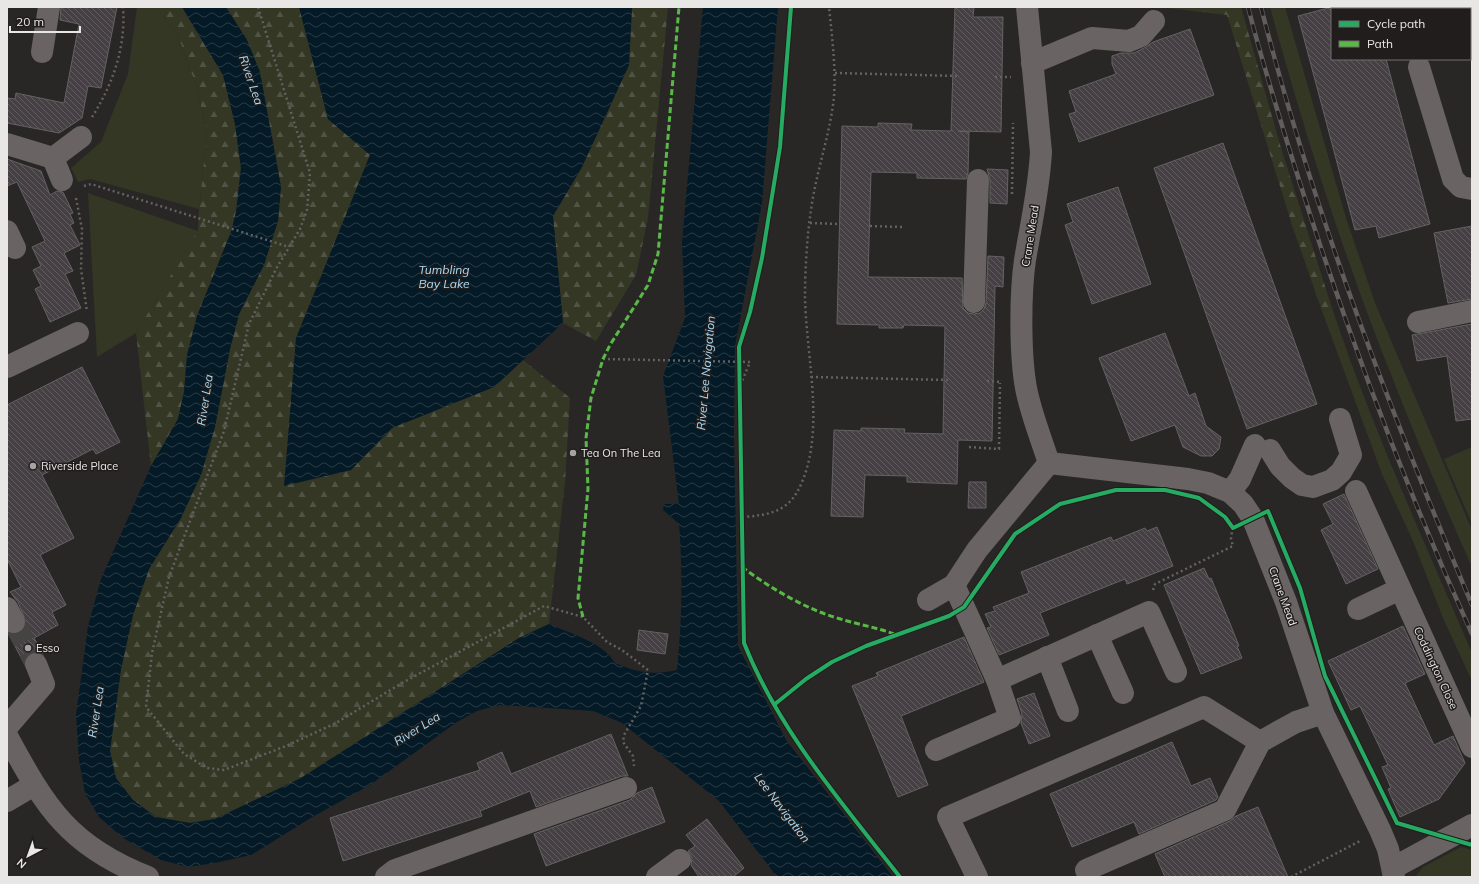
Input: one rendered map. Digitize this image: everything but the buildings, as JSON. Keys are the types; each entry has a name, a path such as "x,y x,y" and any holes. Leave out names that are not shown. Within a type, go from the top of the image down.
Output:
{"main road":[{"path":"7,736 34,785 54,814 73,833 113,862 148,877"}],"street":[{"path":"42,52 49,7"},
{"name":"Crane Mead","path":"1027,7 1041,152 1040,175 1025,262 1023,293 1023,351 1026,386 1030,406 1049,463 1188,479 1208,483 1230,492 1243,504 1252,519 1286,602 1323,713 1380,830 1388,849 1393,872"},
{"path":"1032,63 1092,38 1129,40 1141,36 1154,21"},
{"path":"1419,67 1453,179 1461,187 1472,189"},
{"path":"53,158 81,137"},
{"path":"7,144 53,158 68,184"},
{"path":"974,302 978,180"},
{"path":"1418,322 1472,311"},
{"path":"7,367 83,324"},
{"path":"1230,492 1263,447 1292,478 1302,485 1313,487 1332,480 1341,472 1351,455 1340,419"},
{"path":"928,600 954,585 977,550 1049,463"},
{"name":"Coddington Close","path":"1356,491 1472,747"},
{"path":"936,750 1010,718 997,680 954,585"},
{"path":"1358,609 1400,589"},
{"path":"997,680 1149,612 1176,672"},
{"path":"1097,635 1123,693"},
{"path":"1047,657 1068,711"},
{"path":"7,727 44,684 36,664"},
{"path":"977,877 948,817 1204,707 1260,742"},
{"path":"1090,877 1086,870 1225,810 1260,742 1296,722 1323,713"},
{"path":"7,801 34,785"},
{"path":"386,877 395,870 626,788"},
{"path":"1393,872 1472,824"},
{"path":"657,877 680,860"}],"path":[{"path":"81,137 111,82 122,41 124,23 123,7"},
{"path":"258,7 310,173 307,210 249,324 224,431 169,577 152,653 146,707 164,732 184,754 208,768 224,770 286,746 336,723 402,683 544,606 583,617 607,642 622,650 648,670 641,706 628,728 623,742 633,756 636,778 626,788"},
{"path":"742,517 762,516 779,511 790,500 802,483 814,438 805,296 811,209 834,99 835,73 829,7"},
{"path":"835,73 959,76"},
{"path":"83,324 81,269 82,229 79,206 68,184 91,184 289,247"},
{"path":"810,223 840,224"},
{"path":"870,226 902,227"},
{"path":"738,369 739,355"},
{"path":"603,359 750,362 738,391"},
{"path":"738,376 738,398"},
{"path":"811,377 949,380"},
{"path":"742,510 742,524"},
{"path":"1233,528 1252,519"},
{"path":"1149,612 1155,584 1233,546 1231,539 1233,528 1229,523"},
{"path":"1292,877 1380,830"}],"green space":[{"path":"137,7 156,7 179,38 197,88 207,134 199,209 90,179 78,182 71,168 101,142 128,74"},
{"path":"156,7 182,7 223,75 235,124 241,168 236,212 231,232 197,316 187,355 184,392 178,419 151,466 136,333 198,230 207,133 197,88 179,38"},
{"path":"226,7 299,7 328,119 370,154 346,217 284,485 351,470 392,428 494,387 523,360 570,398 565,482 549,624 519,638 301,778 215,819 190,823 156,817 133,800 116,778 110,751 121,669 133,615 149,569 181,518 215,427 230,349 239,314 264,265 278,221 281,187 272,135 247,40"},
{"path":"632,7 668,7 648,218 636,275 596,341 563,323 553,216 582,167 629,65"},
{"path":"1241,7 1281,148 1332,308 1322,311 1292,225 1227,15 1168,8"},
{"path":"1270,7 1285,7 1346,218 1375,303 1472,530 1472,567 1411,425 1357,286 1311,147"},
{"path":"88,193 198,231 136,333 97,357"},
{"path":"1332,308 1363,395 1416,525 1472,653 1472,681 1443,618 1413,541 1382,474 1322,311"},
{"path":"1472,447 1472,524 1444,459"},
{"path":"1461,847 1472,850 1472,877 1415,877 1423,867"}],"water":[{"path":"182,7 226,7 247,40 260,72 281,187 278,221 264,265 239,314 230,349 215,427 201,475 181,518 149,569 133,615 121,669 110,751 116,778 133,800 156,817 190,823 215,819 301,778 519,638 549,624 595,644 603,649 615,663 623,666 638,671 652,673 677,670 681,597 679,524 663,510 664,504 679,504 663,376 685,318 682,242 703,7 778,7 762,203 735,346 734,435 738,646 786,740 893,877 777,877 719,801 622,723 593,711 500,705 477,711 457,722 370,785 314,816 251,855 215,863 188,867 161,860 123,838 99,817 85,793 79,760 76,715 88,626 101,579 151,466 178,419 184,392 187,355 197,316 231,232 236,212 241,168 235,124 223,75"},
{"name":"Tumbling Bay Lake","path":"299,7 632,7 629,65 582,167 553,216 563,323 494,387 392,428 351,470 284,486 296,338 370,155 328,119"}],"tunnel":[{"path":"14,622 36,664"}],"railway":[{"path":"1248,7 1279,116 1337,296 1401,466 1447,578 1472,634"},
{"path":"1261,7 1304,160 1355,310 1412,458 1472,605"}],"marked path":[{"path":"583,617 578,598 588,489 586,438 591,398 603,359 610,345 648,285 658,254 679,7"},
{"path":"742,567 774,589 810,608 822,613 897,635"}],"cycle path":[{"path":"791,7 780,147 762,258 750,312 739,347 744,643 758,675 793,736 834,794 900,877"},
{"path":"775,704 806,679 832,662 866,646 949,616 964,607 1015,534 1060,504 1116,490 1165,490 1199,498 1225,517 1233,528 1268,511 1300,588 1325,676 1397,823 1472,845"}],"place":[{"name":"Tea On The Lea","path":"573,453"},
{"name":"Riverside Place","path":"33,466"},
{"name":"Esso","path":"28,648"}],"water label":[{"name":"River Lea","path":"251,80"},
{"name":"River Lee Navigation","path":"706,373"},
{"name":"River Lea","path":"205,400"},
{"name":"River Lea","path":"96,712"},
{"name":"River Lea","path":"417,729"},
{"name":"Lee Navigation","path":"782,808"}]}
